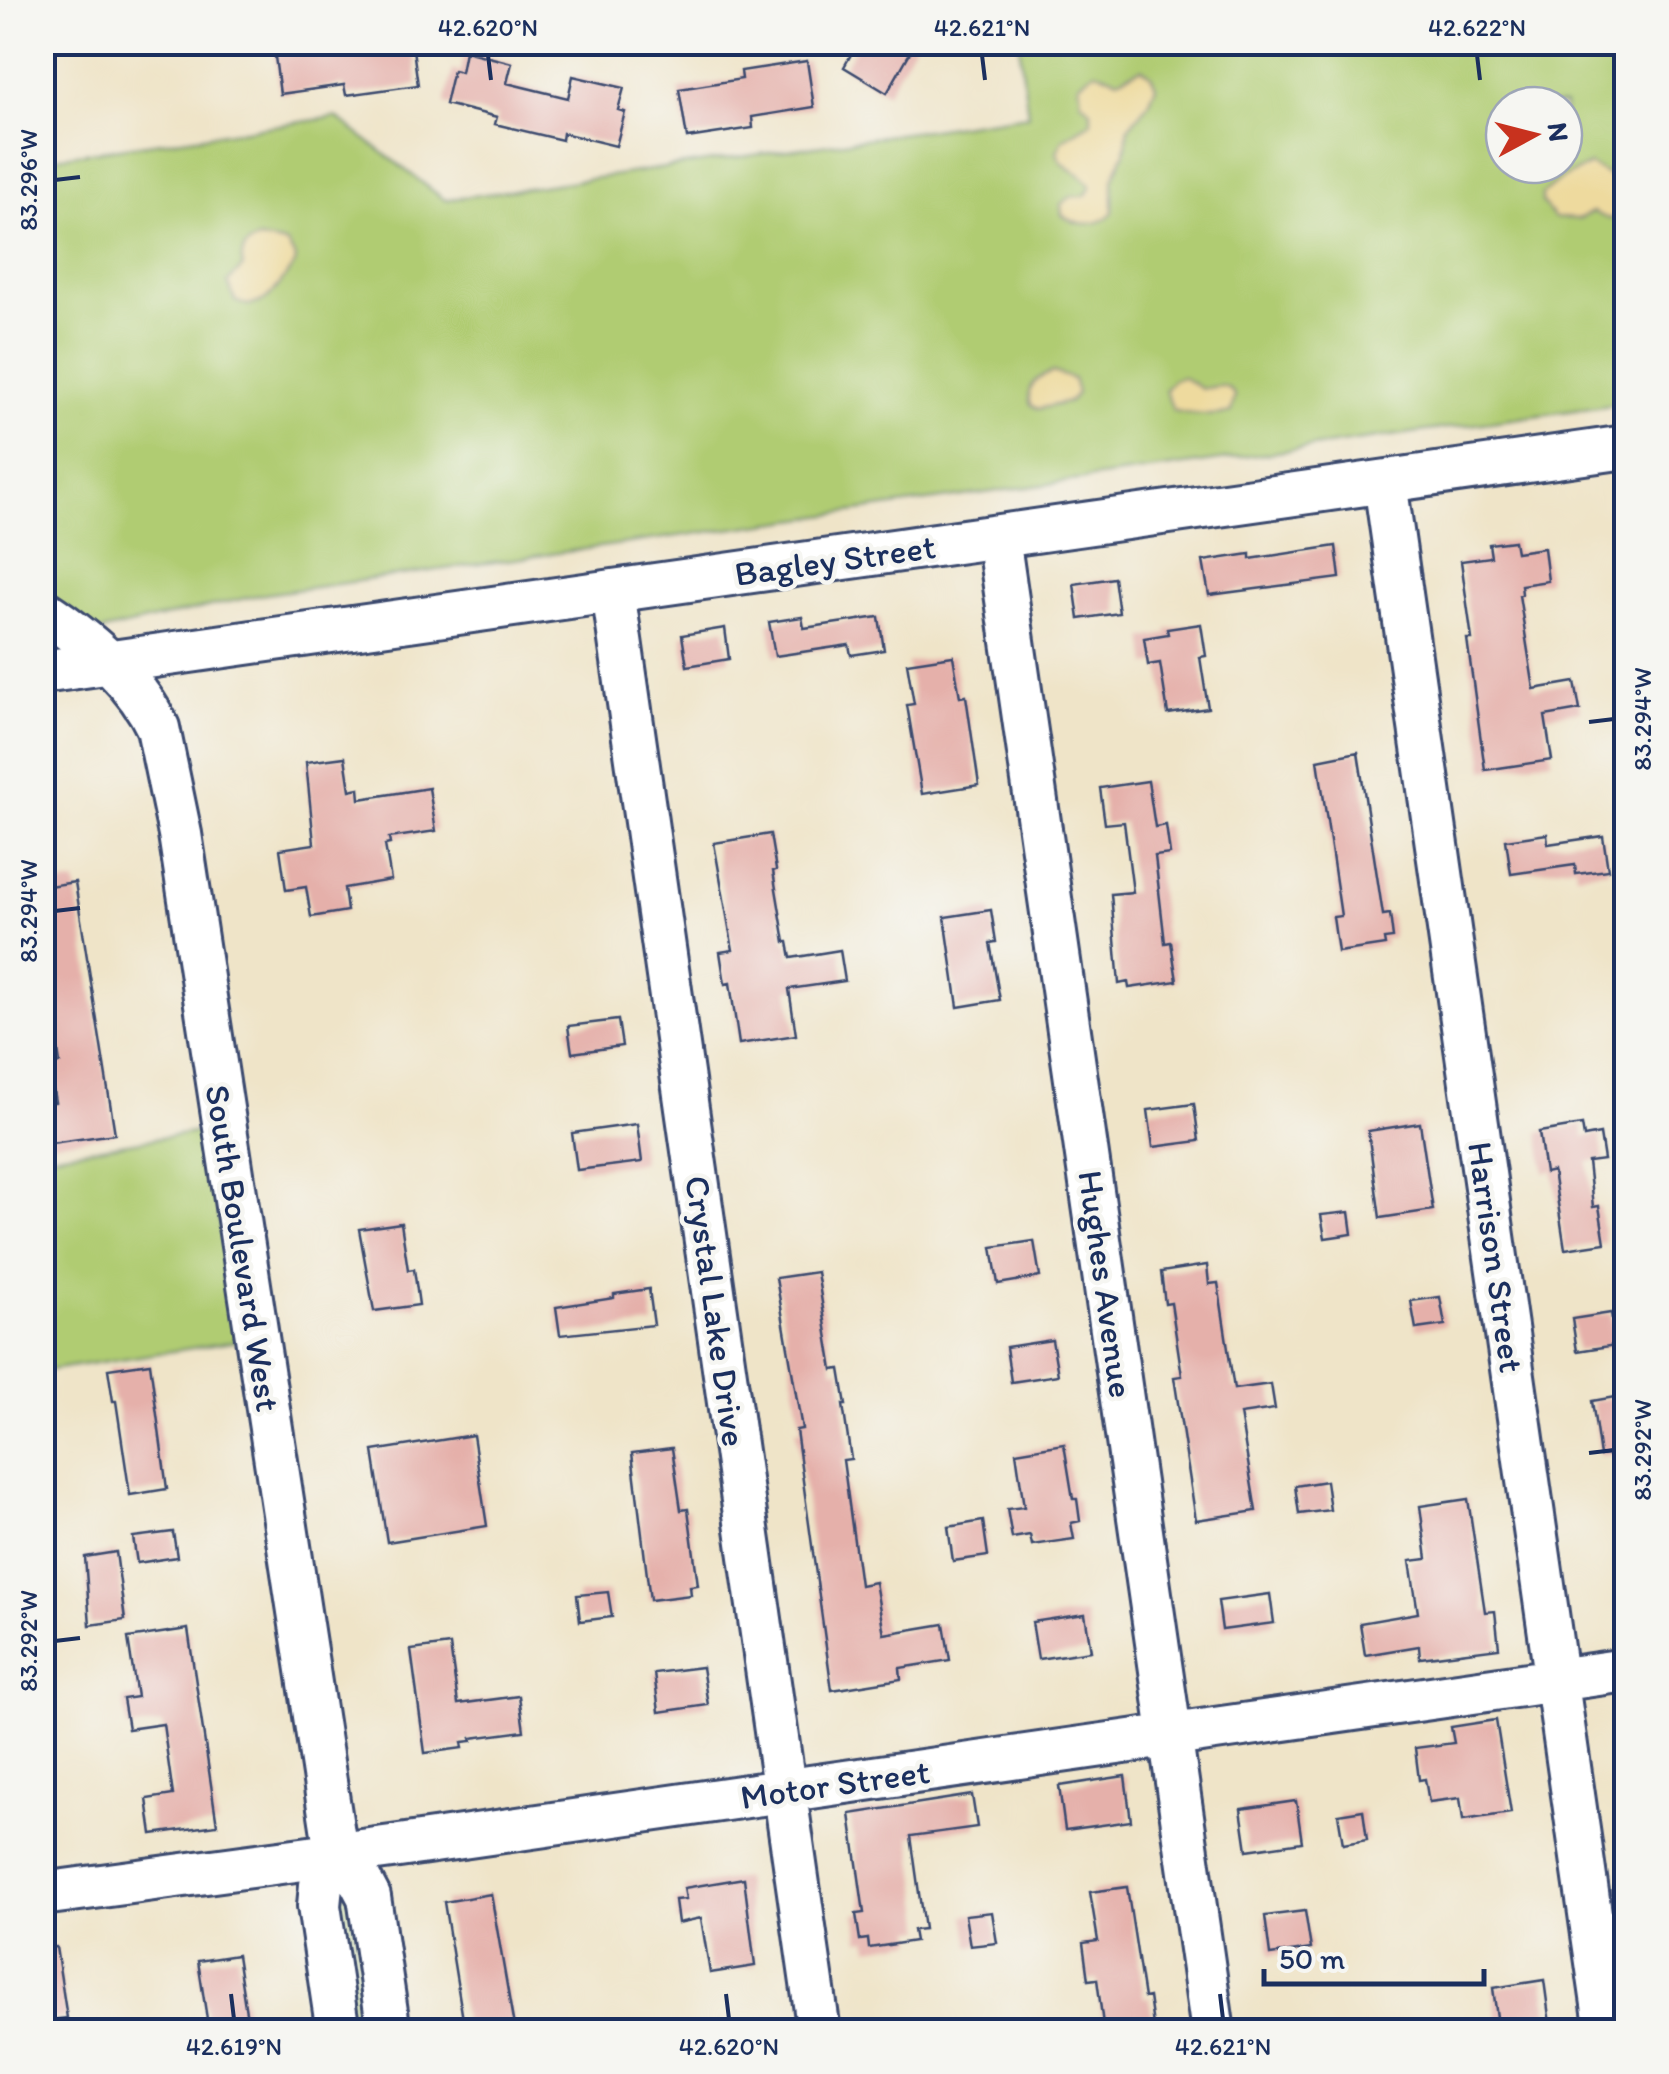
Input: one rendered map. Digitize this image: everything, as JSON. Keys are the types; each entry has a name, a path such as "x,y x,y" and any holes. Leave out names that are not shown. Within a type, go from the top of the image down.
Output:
{"street":[{"name":"Bagley Street","path":"42,672 1626,448"},
{"name":"Harrison Street","path":"1384,482 1607,2032"},
{"name":"Hughes Avenue","path":"998,537 1213,2032"},
{"name":"Crystal Lake Drive","path":"613,591 819,2032"},
{"name":"South Boulevard West","path":"42,610 67,626 106,662 142,701 158,728 180,834 336,1853 360,1880 368,1897 389,2032"},
{"name":"Motor Street","path":"42,1894 1626,1670"},
{"name":"South Boulevard West","path":"336,1853 321,1885 319,1906 338,2032"}],"green space":[{"path":"1019,43 1626,43 1626,403 259,595 43,645 42,159 336,117 445,200 1028,115"},
{"path":"206,1131 238,1341 43,1371 43,1156"},
{"path":"341,1890 349,1891 375,2031 350,2031 332,1896"}],"sand":[{"path":"1142,68 1156,86 1150,101 1128,128 1125,152 1113,179 1113,212 1095,223 1068,219 1062,215 1061,204 1072,196 1085,196 1091,187 1063,163 1057,152 1063,139 1091,122 1091,110 1081,101 1079,83 1095,71 1118,79"},
{"path":"1590,165 1613,178 1626,193 1622,216 1606,218 1593,212 1578,219 1555,218 1542,203 1542,194 1553,185 1584,185 1584,168"},
{"path":"259,239 287,244 295,264 263,301 235,301 228,282 243,267 244,249"},
{"path":"1053,372 1073,379 1077,393 1069,402 1038,409 1031,405 1030,387"},
{"path":"1182,377 1201,388 1227,388 1235,396 1231,412 1202,415 1173,410 1165,390 1173,380"}],"building":[{"path":"273,42 343,42 343,49 412,42 418,85 346,95 344,85 280,94"},
{"path":"858,42 916,42 887,93 844,67"},
{"path":"465,51 512,63 507,83 568,98 573,76 624,88 618,110 625,112 616,146 563,133 562,140 495,124 497,117 445,104 453,70 461,72"},
{"path":"807,61 814,107 752,117 753,128 687,138 679,89 742,79 741,71"},
{"path":"1514,541 1516,552 1544,548 1548,581 1521,585 1519,595 1534,689 1575,682 1580,710 1545,716 1552,760 1485,770 1461,561 1491,557 1489,544"},
{"path":"1336,546 1340,578 1209,595 1203,561 1250,554 1250,559"},
{"path":"1114,578 1119,613 1079,619 1074,584"},
{"path":"802,617 804,628 879,617 884,650 851,655 849,645 775,656 769,622"},
{"path":"1201,624 1206,656 1200,657 1208,708 1168,714 1160,663 1148,665 1144,638 1168,634 1167,629"},
{"path":"725,628 729,659 687,666 682,635"},
{"path":"953,656 960,697 966,696 979,785 922,794 907,705 914,704 907,663"},
{"path":"1358,752 1383,915 1390,914 1393,938 1384,939 1385,945 1338,952 1333,917 1341,916 1318,760"},
{"path":"345,757 350,790 359,788 360,799 429,788 436,831 389,838 390,844 385,845 391,880 344,888 347,911 311,917 306,887 286,890 280,849 314,844 306,762"},
{"path":"1148,781 1155,827 1166,825 1170,854 1155,856 1165,943 1171,942 1177,981 1129,988 1128,982 1119,984 1111,894 1133,892 1124,822 1105,824 1100,788"},
{"path":"770,834 785,942 791,958 840,950 845,981 789,989 796,1035 739,1044 730,983 725,984 720,952 733,950 714,843"},
{"path":"1547,834 1548,844 1603,836 1608,870 1576,874 1575,865 1511,874 1506,840"},
{"path":"75,882 115,1134 51,1143 45,1103 55,1102 49,1065 60,1063 47,976 42,977 42,887"},
{"path":"991,910 996,942 990,943 1000,1000 958,1007 945,917"},
{"path":"618,1020 622,1046 572,1053 568,1026"},
{"path":"1194,1104 1199,1141 1153,1147 1148,1110"},
{"path":"1420,1123 1433,1210 1380,1218 1368,1131"},
{"path":"637,1124 642,1162 577,1170 572,1133"},
{"path":"1582,1125 1584,1137 1600,1134 1604,1160 1588,1162 1593,1207 1599,1206 1605,1243 1565,1249 1553,1171 1545,1173 1539,1132"},
{"path":"1349,1212 1352,1234 1325,1238 1321,1215"},
{"path":"401,1223 408,1270 414,1269 419,1305 374,1311 359,1229"},
{"path":"1034,1241 1040,1277 998,1284 992,1247"},
{"path":"1207,1265 1209,1284 1218,1283 1234,1389 1271,1384 1275,1409 1240,1414 1256,1511 1196,1520 1174,1377 1182,1376 1171,1303 1165,1304 1161,1272"},
{"path":"817,1272 833,1370 840,1369 846,1405 851,1459 843,1460 860,1585 875,1582 884,1634 944,1624 950,1660 900,1668 901,1679 832,1690 796,1430 802,1429 776,1278"},
{"path":"649,1289 654,1325 560,1335 556,1307"},
{"path":"1440,1297 1445,1325 1416,1329 1411,1301"},
{"path":"1611,1313 1616,1345 1577,1351 1572,1319"},
{"path":"1052,1340 1058,1375 1011,1382 1006,1347"},
{"path":"150,1363 167,1489 130,1495 108,1369"},
{"path":"1626,1395 1626,1452 1600,1456 1592,1401"},
{"path":"473,1435 487,1526 387,1542 373,1451"},
{"path":"1064,1444 1080,1521 1071,1523 1074,1539 1032,1545 1030,1535 1012,1538 1007,1509 1024,1507 1016,1452"},
{"path":"672,1448 681,1510 688,1509 698,1585 690,1586 691,1595 650,1600 632,1453"},
{"path":"1326,1481 1330,1510 1299,1514 1295,1486"},
{"path":"1468,1499 1485,1612 1495,1611 1499,1648 1420,1658 1419,1646 1365,1655 1360,1623 1418,1613 1410,1561 1427,1559 1420,1506"},
{"path":"983,1521 988,1556 953,1561 948,1527"},
{"path":"173,1532 177,1557 137,1563 133,1537"},
{"path":"116,1552 125,1620 90,1625 85,1557"},
{"path":"608,1592 612,1617 580,1621 577,1595"},
{"path":"1270,1594 1274,1623 1222,1630 1218,1601"},
{"path":"1085,1614 1091,1651 1038,1659 1032,1622"},
{"path":"188,1629 217,1825 152,1834 147,1799 173,1795 163,1724 128,1729 123,1699 137,1697 128,1638"},
{"path":"450,1645 458,1704 519,1696 524,1731 471,1738 472,1741 462,1742 463,1748 425,1753 411,1650"},
{"path":"702,1667 708,1705 659,1712 654,1673"},
{"path":"1496,1720 1511,1813 1463,1820 1460,1798 1429,1802 1425,1779 1419,1780 1415,1748 1454,1743 1451,1727"},
{"path":"1125,1776 1131,1821 1065,1830 1059,1786"},
{"path":"972,1795 977,1827 911,1836 924,1929 913,1930 915,1941 869,1948 868,1939 860,1940 856,1914 864,1913 850,1814"},
{"path":"1296,1801 1302,1842 1247,1850 1241,1809"},
{"path":"1363,1810 1367,1840 1343,1844 1338,1814"},
{"path":"744,1878 755,1966 710,1973 701,1918 678,1923 675,1900 686,1899 684,1888"},
{"path":"1127,1887 1144,1998 1149,1997 1154,2032 1104,2032 1097,1979 1088,1980 1083,1943 1098,1941 1090,1892"},
{"path":"491,1894 515,2032 465,2032 444,1902"},
{"path":"1305,1911 1311,1949 1270,1955 1265,1916"},
{"path":"992,1912 997,1943 970,1946 965,1915"},
{"path":"56,1947 67,2018 42,2021 42,1948"},
{"path":"237,1955 249,2032 209,2032 198,1961"},
{"path":"1544,1980 1550,2024 1499,2032 1493,1988"}]}
